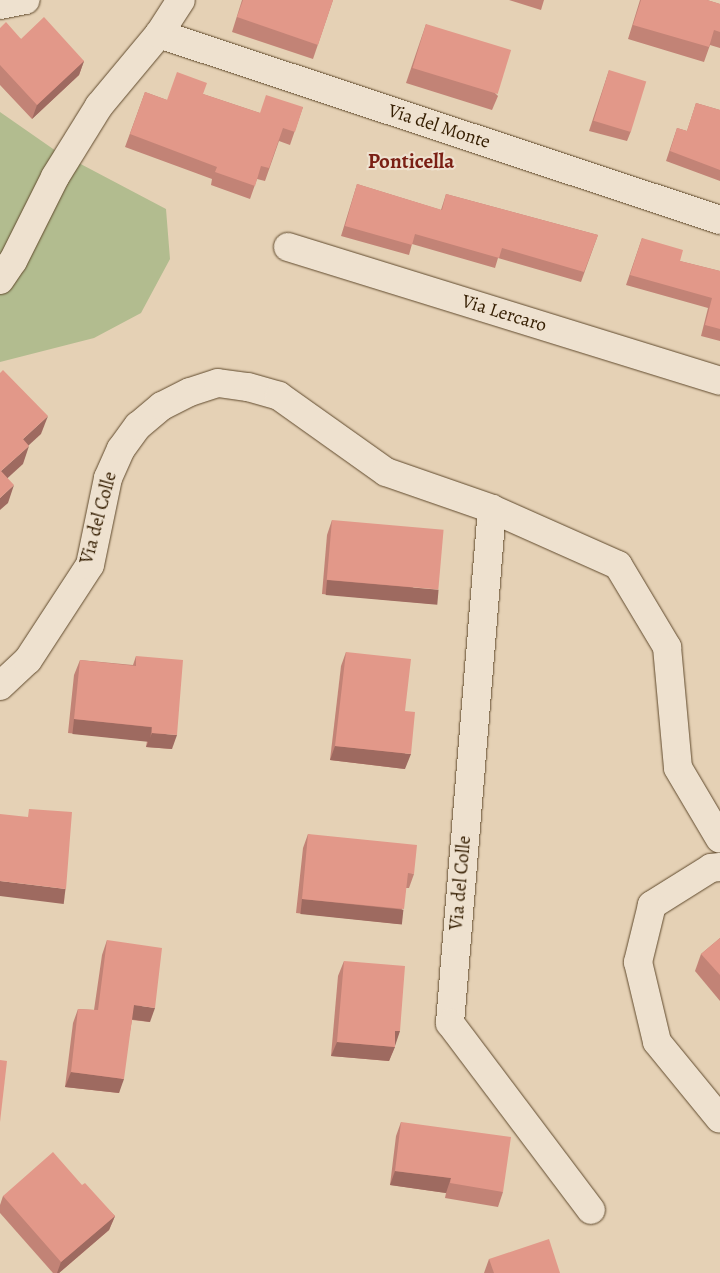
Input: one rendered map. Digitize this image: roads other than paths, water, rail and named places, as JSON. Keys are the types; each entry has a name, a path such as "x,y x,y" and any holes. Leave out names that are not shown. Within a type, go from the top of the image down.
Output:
{"street":[{"path":"0,5 26,0"},
{"path":"0,280 13,261 55,177 99,106 159,34 181,0"},
{"name":"Via del Monte","path":"159,34 720,220"},
{"name":"Via Lercaro","path":"288,248 720,381"},
{"name":"Via del Colle","path":"0,686 28,660 90,565 108,478 121,449 138,426 162,406 190,392 218,384 248,387 279,396 386,472 492,509 618,565 667,647 678,768 720,839"},
{"name":"Via del Colle","path":"492,509 450,1023 591,1210"},
{"path":"720,867 711,868 652,905 638,962 657,1042 720,1119"}],"district":[{"name":"Ponticella","path":"411,161"}]}
